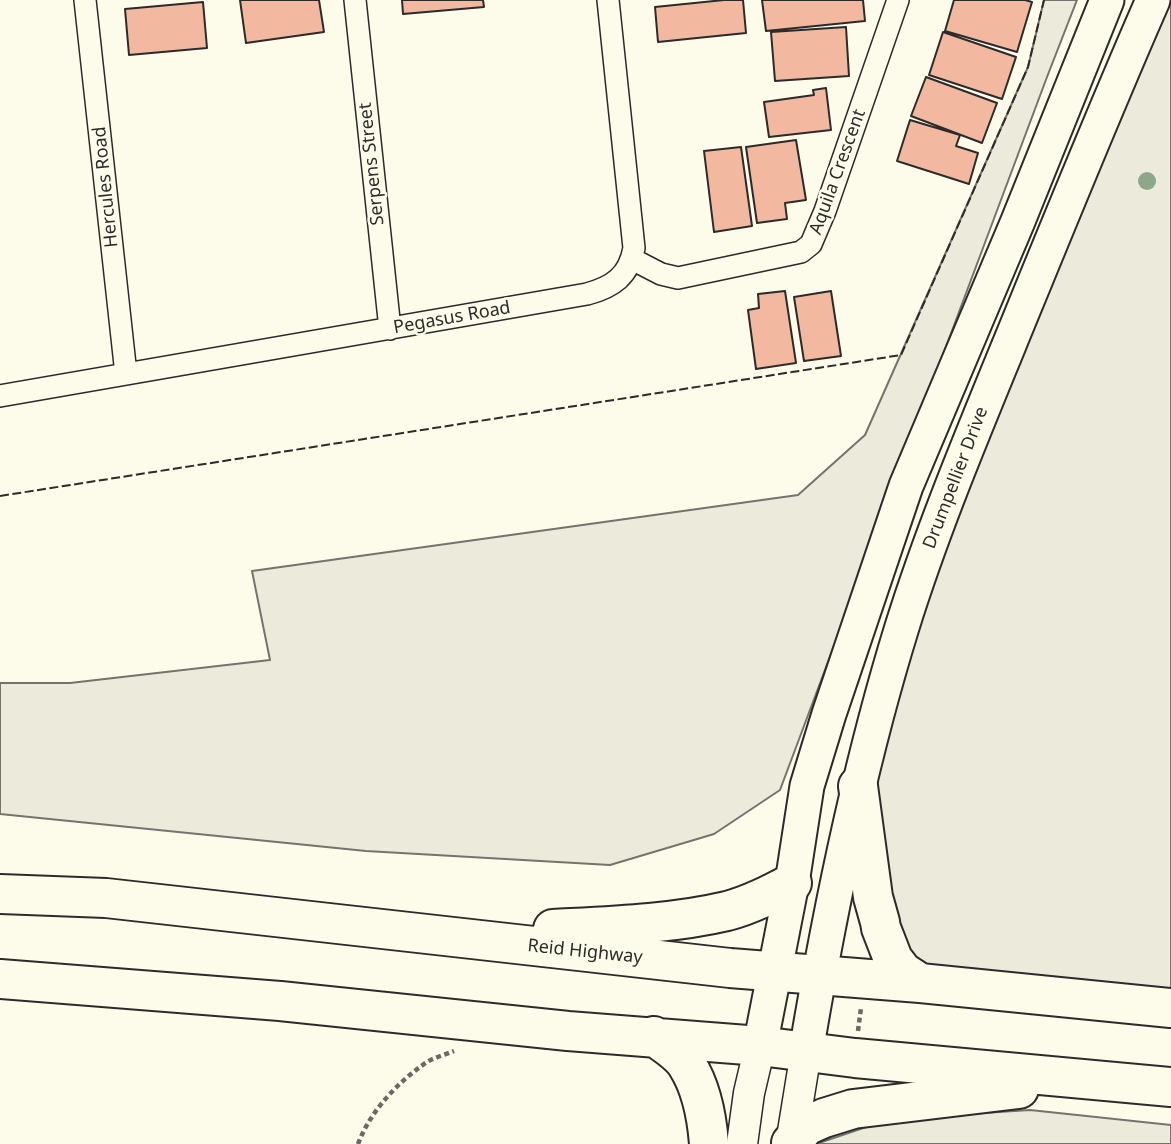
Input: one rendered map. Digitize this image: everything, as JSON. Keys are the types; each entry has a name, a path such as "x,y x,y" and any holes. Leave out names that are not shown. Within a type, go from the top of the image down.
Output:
{"highway":[{"path":"858,786 873,897 881,928 893,959 903,972 920,983"},
{"path":"106,898 186,886 550,929 614,926 726,911 761,899 792,883"},
{"name":"Reid Highway","path":"0,894 106,898 774,972 920,983 1171,1008"},
{"path":"0,979 280,1001 568,1031 654,1036 1171,1087"},
{"path":"654,1036 687,1064 697,1085 709,1144"},
{"path":"791,1144 806,1126 853,1109 1094,1080"}],"main road":[{"path":"760,1046 792,883 807,786 833,701 906,486 1018,221 1107,0"},
{"name":"Drumpellier Drive","path":"806,1052 818,976 858,786 902,626 936,526 1099,123 1153,0"}],"street":[{"name":"Hercules Road","path":"85,0 126,374"},
{"name":"Serpens Street","path":"355,0 390,328"},
{"path":"608,0 634,248 632,260"},
{"name":"Aquila Crescent","path":"632,260 661,274 678,278 801,252 811,244 825,211 898,0"},
{"name":"Pegasus Road","path":"0,396 587,294 604,289 619,278 632,260"},
{"path":"742,1144 749,1093 760,1046"},
{"path":"791,1144 806,1052"}],"path":[{"path":"358,1144 362,1133 389,1094 425,1063 459,1048"}],"shaded area":[{"path":"1044,0 1077,0 780,790 714,834 610,865 366,851 0,814 0,683 70,683 270,660 252,571 798,495 865,435 1028,67"},
{"path":"1154,0 1171,0 1171,993 903,972 858,786 896,648"},
{"path":"1030,1110 1171,1125 1171,1144 816,1144 890,1119"}],"building":[{"path":"240,0 319,0 324,32 246,43"},
{"path":"402,0 483,0 484,7 403,14"},
{"path":"743,0 746,33 658,42 655,7"},
{"path":"762,0 863,0 865,21 766,31"},
{"path":"954,0 1032,2 1017,52 945,31"},
{"path":"203,2 207,48 129,55 125,9"},
{"path":"846,27 849,76 775,81 771,32"},
{"path":"943,32 1016,57 1002,99 929,75"},
{"path":"926,77 997,103 982,143 911,116"},
{"path":"826,88 831,130 769,137 764,102 814,95 813,90"},
{"path":"910,120 960,135 956,146 978,153 969,184 897,161"},
{"path":"796,140 806,200 785,203 787,219 757,223 746,147"},
{"path":"741,147 752,226 714,232 704,151"},
{"path":"785,291 796,363 756,369 748,310 759,308 758,294"},
{"path":"831,291 841,356 804,361 794,297"}],"fence":[{"path":"0,496 901,355 1028,67 1044,0"}]}
